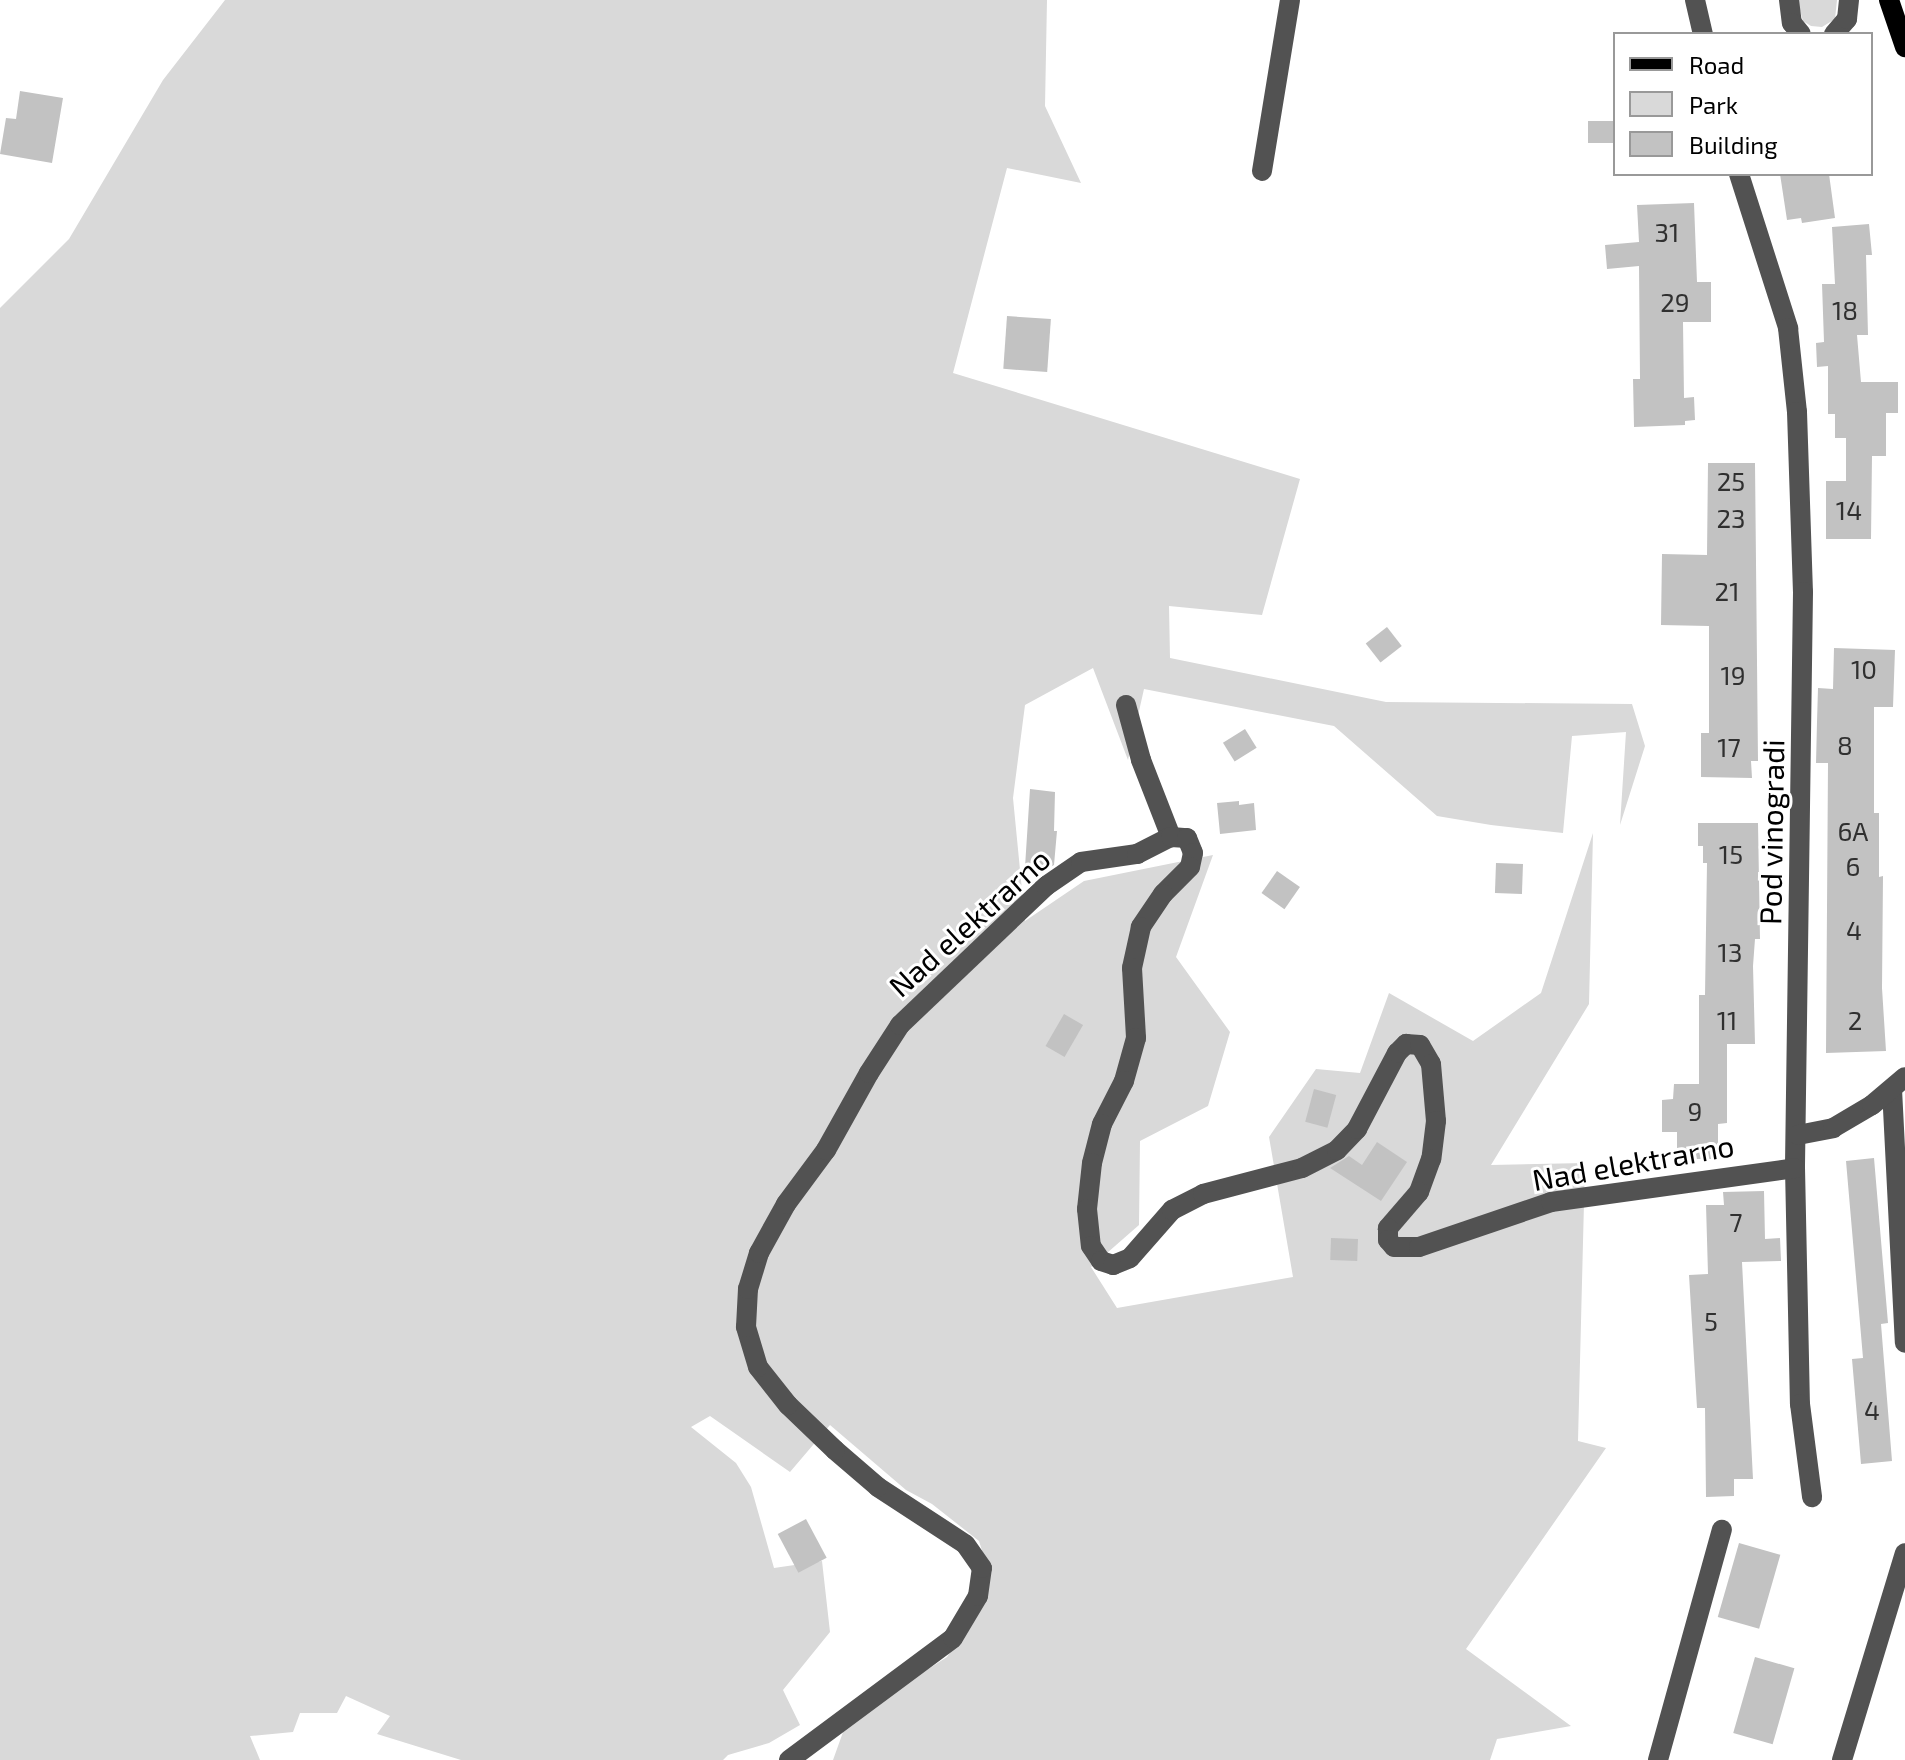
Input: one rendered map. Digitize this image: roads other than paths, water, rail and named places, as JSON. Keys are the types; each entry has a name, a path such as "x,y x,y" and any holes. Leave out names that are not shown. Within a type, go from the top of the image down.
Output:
{"main road":[{"path":"1889,0 1905,47"}],"street":[{"path":"1262,171 1290,0"},
{"path":"1695,0 1703,32"},
{"path":"1789,0 1792,23 1799,32"},
{"path":"1836,32 1847,19 1849,0"},
{"name":"Pod vinogradi","path":"1740,176 1788,328 1797,412 1803,592 1798,1135 1795,1168 1800,1404 1812,1497"},
{"name":"Nad elektrarno","path":"1126,705 1141,760 1171,837"},
{"name":"Nad elektrarno","path":"789,1760 953,1638 978,1596 982,1568 965,1544 878,1487 788,1405 758,1367 746,1327 748,1289 759,1253 786,1204 826,1150 900,1025 1046,886 1081,862 1137,854 1171,837 1187,838 1193,853 1190,867 1163,894 1141,927 1132,968 1136,1038 1124,1081 1102,1124 1092,1163 1087,1209 1091,1246 1101,1261 1113,1265 1130,1258 1172,1210 1203,1194 1302,1168 1337,1150 1357,1129 1397,1053 1406,1044 1420,1045 1431,1064 1436,1121 1431,1159 1419,1192 1388,1228 1388,1240 1394,1247 1419,1247 1551,1202 1795,1168"},
{"path":"1798,1135 1833,1128 1898,1083"},
{"path":"1898,1083 1905,1343"},
{"path":"1658,1760 1722,1530"},
{"path":"1842,1760 1905,1553"}]}
